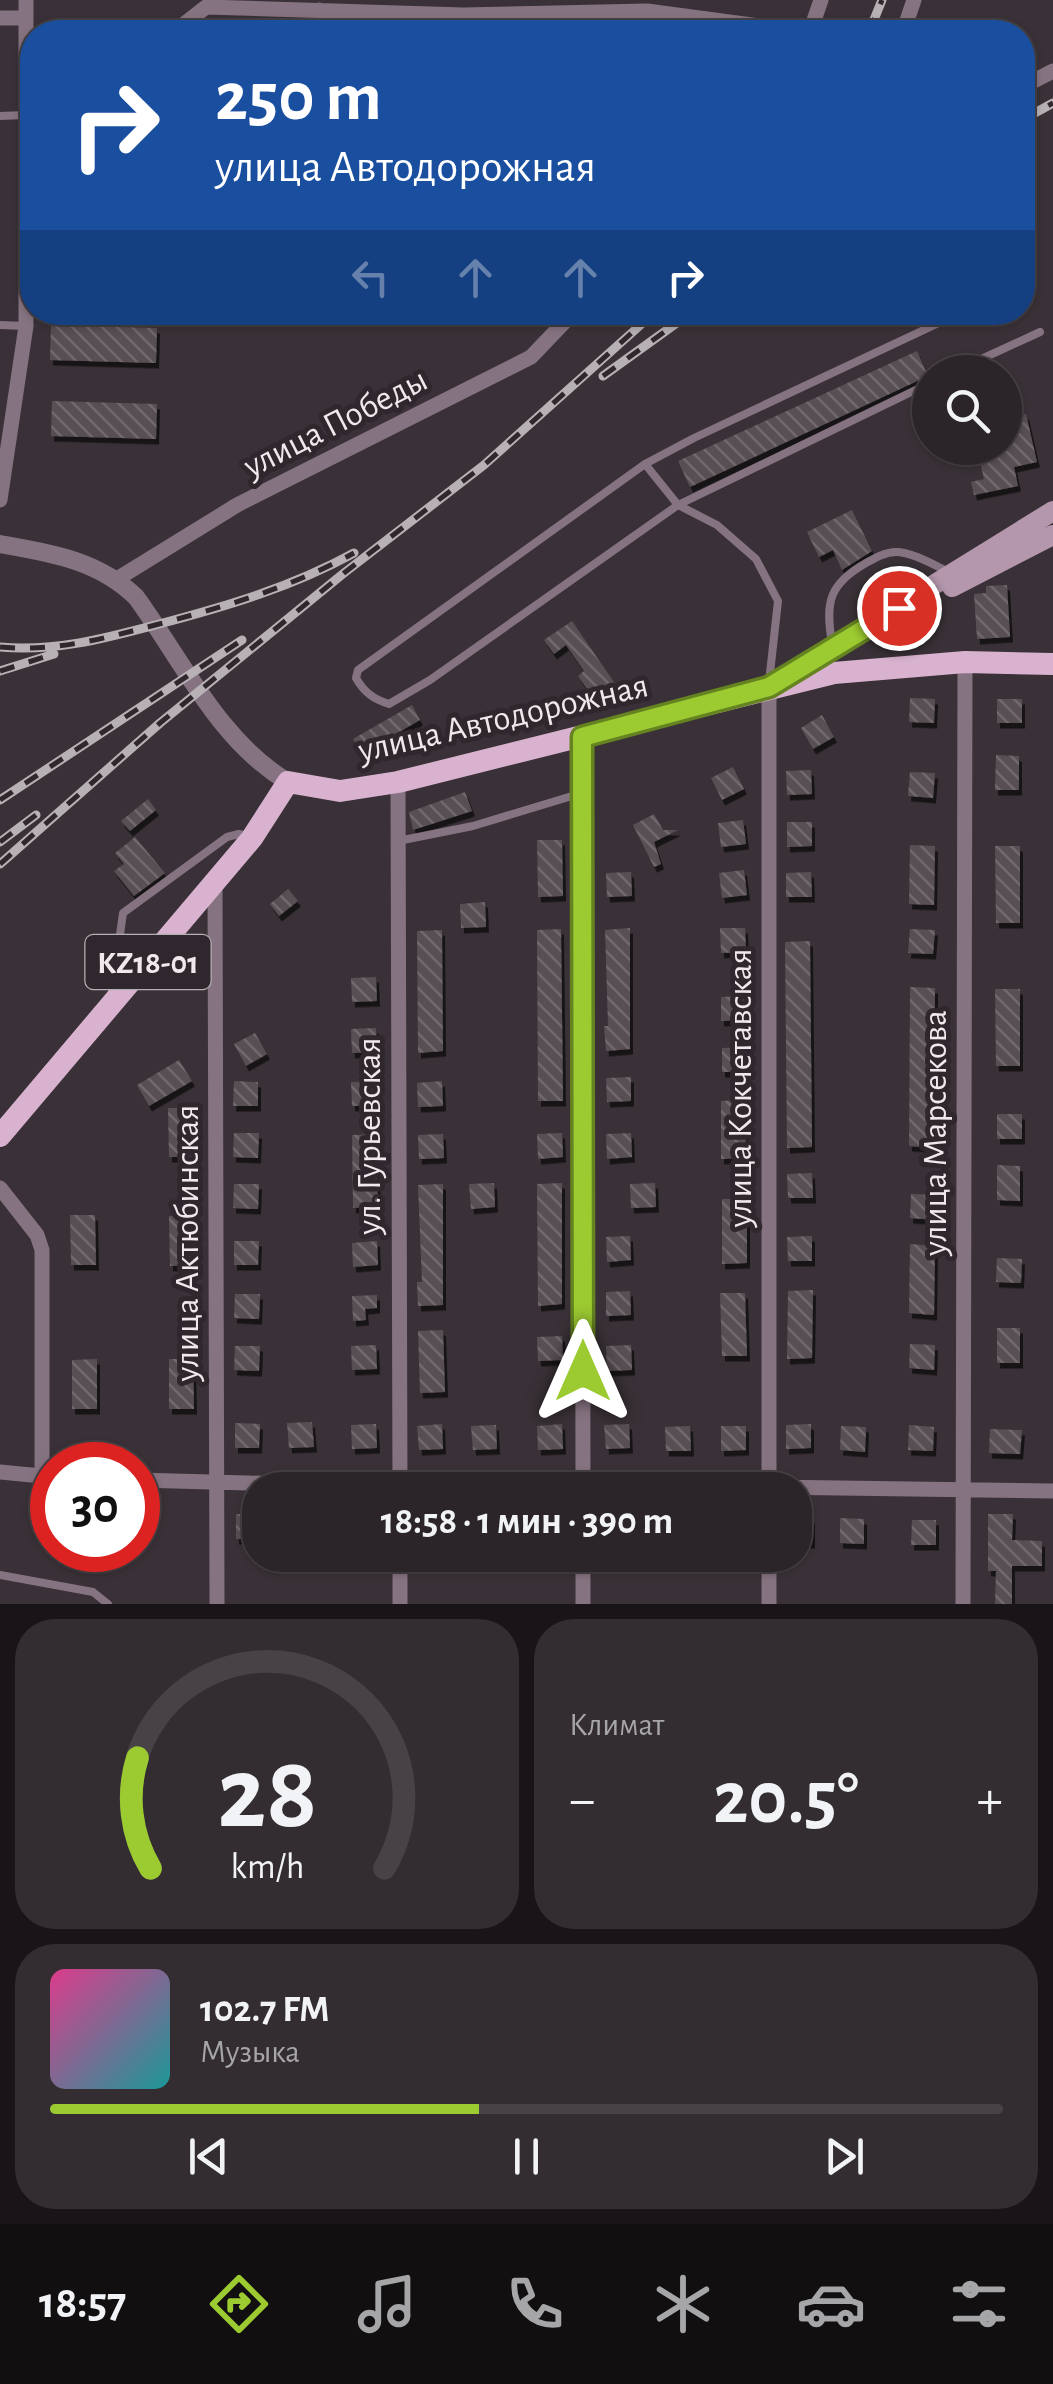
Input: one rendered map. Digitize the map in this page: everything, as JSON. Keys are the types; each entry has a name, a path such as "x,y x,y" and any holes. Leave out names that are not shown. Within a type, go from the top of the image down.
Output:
{"main road":[{"path":"769,687 1053,511"},
{"path":"899,608 930,598 1053,535"},
{"name":"улица Автодорожная","path":"288,782 340,792 398,782 834,673 965,662 1053,664"},
{"name":"KZ18-01","path":"0,1136 252,838 288,782"}],"street":[{"path":"0,18 26,18 26,0"},
{"path":"187,20 206,3 319,10 647,6 733,20"},
{"path":"319,10 319,20"},
{"name":"улица Победы","path":"117,579 237,506 531,357 562,325"},
{"path":"0,500 26,326"},
{"path":"0,544 77,560 117,579 136,597 238,740 265,768 288,782"},
{"name":"улица Марсекова","path":"963,1604 965,662"},
{"name":"улица Кокчетавская","path":"769,687 769,1472"},
{"path":"582,737 583,1472"},
{"name":"ул. Гурьевская","path":"398,782 400,1472"},
{"name":"улица Актюбинская","path":"215,883 217,1604"},
{"path":"0,1188 36,1235 42,1250 46,1442"},
{"path":"0,1472 30,1475"},
{"path":"160,1481 242,1484"},
{"path":"812,1489 1053,1490"},
{"path":"400,1572 400,1604"},
{"path":"583,1572 583,1604"},
{"path":"769,1572 769,1604"}],"lane":[{"path":"0,325 26,326"},
{"path":"912,393 678,505 430,680 389,704 377,700 356,678 358,670 645,464 934,325"},
{"path":"990,355 1040,332"},
{"path":"645,464 678,505 716,525 756,559 778,601 769,687"},
{"path":"833,647 830,600 844,575 898,551 952,573"},
{"path":"398,841 473,826 582,793"},
{"path":"109,1008 123,914 227,836 252,838"},
{"path":"0,1575 93,1592 108,1604"}],"building":[{"path":"51,325 157,328 156,363 50,360"},
{"path":"917,351 919,355 912,355 912,383 690,487 678,461"},
{"path":"52,401 157,404 156,439 51,436"},
{"path":"1026,414 1037,462 1014,467 1018,486 974,495 971,482 984,479 981,465 1022,465 1022,415"},
{"path":"852,510 872,551 842,570 833,550 819,557 807,532"},
{"path":"1007,585 1010,637 977,639 974,594 986,593 986,586"},
{"path":"572,621 618,688 597,703 578,676 584,671 566,645 554,654 544,640"},
{"path":"910,698 935,699 934,723 909,722"},
{"path":"997,699 1022,699 1022,723 997,723"},
{"path":"412,705 420,720 361,754 353,739"},
{"path":"822,715 834,737 813,749 801,728"},
{"path":"996,755 1019,756 1019,790 995,790"},
{"path":"733,767 744,789 722,800 711,778"},
{"path":"811,770 812,794 787,795 786,771"},
{"path":"910,772 935,773 933,798 908,796"},
{"path":"465,792 472,811 413,830 409,812"},
{"path":"148,799 156,810 130,831 121,821"},
{"path":"654,814 663,830 678,830 654,842 661,864 654,867 633,825"},
{"path":"743,820 746,844 721,847 718,823"},
{"path":"787,822 812,822 812,846 787,847"},
{"path":"135,837 165,873 134,896 114,871 124,864 115,853"},
{"path":"537,840 562,840 563,896 538,897"},
{"path":"910,845 935,846 934,905 909,904"},
{"path":"995,846 1020,846 1020,923 996,923"},
{"path":"744,870 747,895 722,898 719,873"},
{"path":"631,872 632,896 607,897 606,873"},
{"path":"811,872 812,897 786,897 786,873"},
{"path":"288,889 298,901 279,916 270,904"},
{"path":"485,902 486,927 461,928 460,904"},
{"path":"630,928 630,1049 606,1051 605,930"},
{"path":"720,928 745,928 746,952 721,953"},
{"path":"561,929 563,1101 538,1101 537,930"},
{"path":"910,929 935,930 933,954 908,953"},
{"path":"442,930 443,1051 418,1053 417,931"},
{"path":"810,941 812,1147 787,1148 785,942"},
{"path":"376,977 377,1001 352,1002 351,978"},
{"path":"910,987 935,988 934,1148 909,1146"},
{"path":"995,989 1020,989 1020,1066 996,1066"},
{"path":"746,996 746,1020 721,1021 721,997"},
{"path":"376,1028 377,1052 352,1053 351,1029"},
{"path":"255,1033 267,1054 246,1066 234,1044"},
{"path":"746,1047 747,1072 722,1072 722,1048"},
{"path":"179,1060 192,1081 149,1106 137,1085"},
{"path":"631,1077 631,1101 607,1102 606,1078"},
{"path":"234,1081 258,1082 258,1106 233,1106"},
{"path":"376,1081 377,1105 352,1106 351,1082"},
{"path":"442,1081 443,1106 418,1107 417,1083"},
{"path":"746,1100 746,1158 721,1159 721,1101"},
{"path":"168,1108 193,1108 194,1157 169,1157"},
{"path":"997,1114 1022,1114 1022,1139 997,1139"},
{"path":"234,1133 259,1133 258,1158 233,1157"},
{"path":"562,1133 563,1157 538,1159 537,1134"},
{"path":"631,1133 632,1157 607,1159 606,1134"},
{"path":"376,1134 378,1206 353,1208 352,1135"},
{"path":"443,1134 444,1158 419,1159 418,1135"},
{"path":"997,1165 1020,1166 1020,1201 997,1200"},
{"path":"812,1173 813,1198 788,1198 787,1174"},
{"path":"494,1183 495,1207 471,1209 469,1184"},
{"path":"562,1183 562,1304 538,1306 537,1184"},
{"path":"655,1183 656,1207 631,1208 630,1184"},
{"path":"234,1184 259,1184 258,1209 233,1208"},
{"path":"443,1184 443,1305 418,1306 417,1282 422,1282 418,1185"},
{"path":"911,1194 936,1195 935,1220 910,1218"},
{"path":"722,1199 747,1199 747,1263 722,1264"},
{"path":"70,1215 95,1215 96,1265 71,1265"},
{"path":"169,1216 194,1216 195,1265 170,1266"},
{"path":"630,1236 631,1260 607,1262 606,1237"},
{"path":"812,1236 812,1261 788,1261 787,1237"},
{"path":"234,1241 259,1241 258,1265 234,1265"},
{"path":"377,1241 378,1265 353,1267 352,1243"},
{"path":"910,1244 935,1246 934,1315 909,1313"},
{"path":"997,1258 1022,1259 1021,1283 996,1282"},
{"path":"813,1290 812,1358 787,1359 788,1291"},
{"path":"630,1291 631,1315 606,1316 606,1292"},
{"path":"720,1293 745,1293 747,1356 722,1356"},
{"path":"235,1294 260,1294 259,1319 234,1318"},
{"path":"377,1295 377,1308 365,1309 366,1320 353,1321 352,1296"},
{"path":"997,1328 1020,1328 1020,1363 997,1363"},
{"path":"443,1330 445,1392 420,1393 418,1331"},
{"path":"562,1336 563,1360 538,1361 537,1337"},
{"path":"910,1344 935,1345 934,1370 909,1368"},
{"path":"376,1345 377,1369 352,1370 351,1346"},
{"path":"631,1345 632,1370 607,1371 606,1346"},
{"path":"235,1346 260,1346 259,1371 234,1370"},
{"path":"97,1359 97,1409 72,1409 72,1360"},
{"path":"169,1359 193,1359 194,1409 169,1409"},
{"path":"312,1422 314,1447 289,1448 287,1423"},
{"path":"235,1423 260,1424 259,1448 235,1448"},
{"path":"376,1424 377,1448 352,1449 351,1425"},
{"path":"442,1424 443,1449 419,1450 417,1426"},
{"path":"562,1424 563,1449 538,1450 537,1426"},
{"path":"629,1424 630,1448 606,1449 604,1425"},
{"path":"811,1424 811,1448 786,1449 786,1425"},
{"path":"496,1425 497,1449 473,1450 471,1426"},
{"path":"909,1425 934,1427 933,1451 908,1450"},
{"path":"690,1426 691,1451 666,1451 665,1427"},
{"path":"721,1426 746,1426 746,1450 721,1451"},
{"path":"841,1426 866,1427 865,1452 840,1450"},
{"path":"990,1429 1022,1430 1020,1454 989,1453"},
{"path":"236,1514 242,1514 242,1539 236,1539"},
{"path":"988,1514 1013,1514 1012,1540 1042,1541 1042,1566 1012,1566 1012,1604 995,1604 996,1571 988,1571"},
{"path":"840,1518 864,1519 864,1544 840,1543"},
{"path":"912,1520 936,1520 936,1545 911,1545"}],"railway":[{"path":"874,20 882,0"},
{"path":"1035,113 1053,103"},
{"path":"0,864 160,723 484,465 640,325"},
{"path":"603,376 674,325"},
{"path":"0,647 61,646 159,624 259,595 354,553"},
{"path":"0,800 242,640"},
{"path":"0,671 54,654"},
{"path":"0,842 36,815"}],"route":[{"path":"583,1371 582,737 769,687 899,608"}]}
